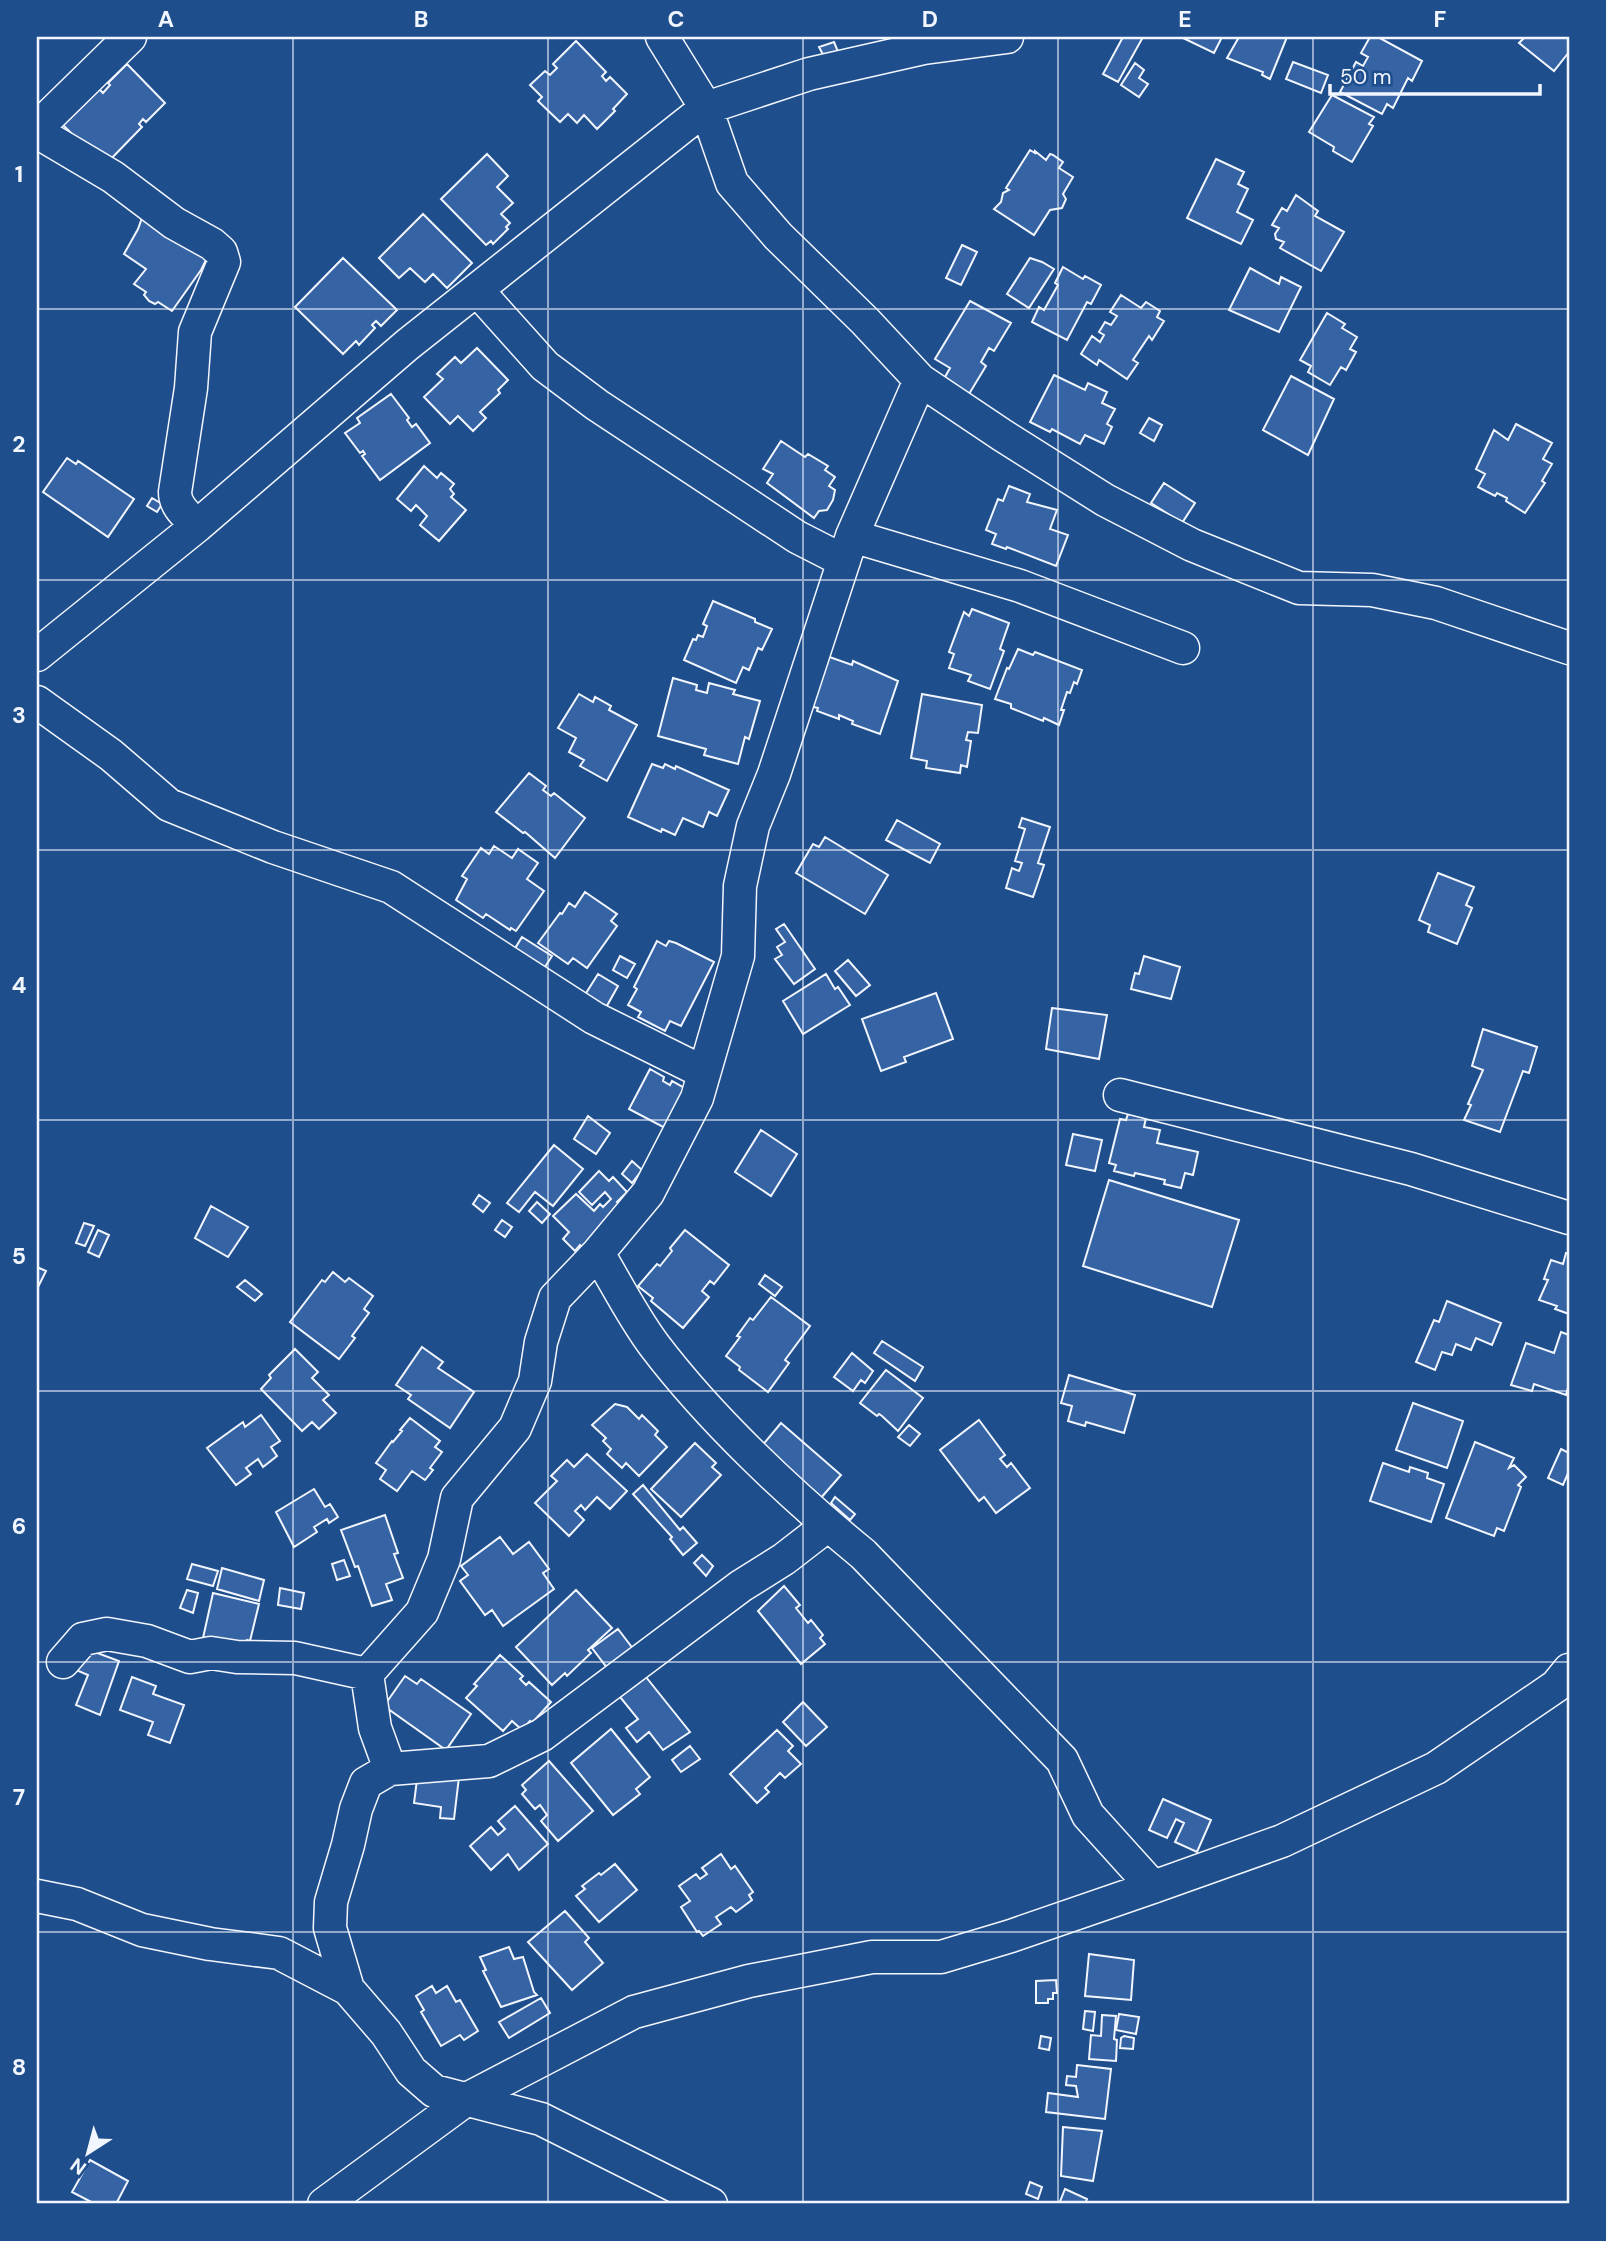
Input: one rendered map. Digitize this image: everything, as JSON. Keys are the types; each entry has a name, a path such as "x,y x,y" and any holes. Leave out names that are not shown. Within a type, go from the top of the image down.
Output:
{"street":[{"path":"130,37 37,130 113,177 174,223 212,244 220,252 224,262 195,332 191,388 175,492 175,500 197,526"},
{"path":"662,37 706,108 732,183 778,236 865,321 920,380 1105,500 1192,545 1299,588 1371,590 1436,603 1569,648"},
{"path":"37,654 197,526 407,345 706,108 809,74 924,48 1007,37"},
{"path":"477,290 545,366 597,405 797,537 1020,586 1183,648"},
{"path":"367,1674 422,1612 444,1559 457,1498 515,1428 535,1381 541,1342 555,1298 598,1253 648,1193 697,1098 738,956 740,886 753,826 774,774 848,548 920,380"},
{"path":"37,702 111,755 169,805 273,847 391,887 594,1018 704,1072"},
{"path":"1120,1095 1411,1169 1569,1218"},
{"path":"598,1253 654,1344 710,1410 828,1525 863,1554 1062,1760 1088,1815 1153,1887"},
{"path":"348,1989 330,1927 331,1902 356,1809 366,1783 390,1769 489,1761 542,1735 741,1586 784,1559 828,1525"},
{"path":"63,1662 83,1639 107,1634 147,1641 190,1657 211,1653 237,1657 295,1657 367,1674"},
{"path":"324,2204 467,2099 634,2012 749,1981 872,1957 941,1957 1011,1936 1282,1841 1436,1768 1556,1686 1569,1670"},
{"path":"367,1674 375,1728 390,1769"},
{"path":"37,1896 77,1904 142,1930 210,1944 279,1953 348,1989 386,2033 411,2071 434,2091 541,2119 711,2204"}],"building":[{"path":"1123,37 1143,37 1118,82 1103,74"},
{"path":"1181,37 1222,37 1214,53"},
{"path":"1239,37 1287,37 1270,79 1262,75 1263,72 1227,58"},
{"path":"1370,37 1378,37 1422,61 1412,81 1408,78 1393,108 1387,104 1382,114 1340,92 1356,62 1363,66 1368,57 1361,53"},
{"path":"1525,37 1569,37 1569,52 1554,71 1519,43"},
{"path":"576,41 606,72 602,76 606,81 610,77 627,94 597,129 584,115 577,123 568,114 560,122 538,101 542,97 530,85 545,71 550,75 557,68 553,64"},
{"path":"834,42 841,59 828,64 819,47"},
{"path":"1293,62 1328,75 1321,93 1286,79"},
{"path":"1135,63 1144,70 1139,78 1148,84 1139,97 1121,85"},
{"path":"127,64 165,103 146,122 143,119 139,124 142,127 104,166 63,125 99,89 103,93 110,85 108,83"},
{"path":"1332,95 1374,117 1369,124 1373,126 1352,162 1309,132"},
{"path":"1030,150 1046,160 1050,154 1053,155 1063,162 1059,168 1073,177 1063,194 1066,199 1062,208 1050,210 1034,235 994,209 1001,202 1003,193 1009,190 1006,188"},
{"path":"487,154 508,176 497,187 513,203 501,214 510,223 506,227 508,229 493,244 491,241 486,245 441,199"},
{"path":"1216,159 1244,172 1238,184 1248,189 1237,212 1253,220 1241,244 1187,218"},
{"path":"1296,195 1318,211 1315,216 1344,232 1321,271 1280,248 1284,242 1276,239 1275,234 1279,228 1272,225 1282,208 1287,211"},
{"path":"423,214 472,263 447,288 433,274 425,282 410,268 399,278 379,258"},
{"path":"142,218 207,254 201,270 172,311 158,302 155,304 149,301 144,295 146,292 134,284 146,269 124,254"},
{"path":"962,245 977,252 961,285 946,278"},
{"path":"343,258 397,310 381,326 376,321 372,325 375,328 359,345 356,341 343,354 295,307"},
{"path":"1030,258 1054,269 1029,308 1007,294"},
{"path":"1063,267 1083,279 1085,276 1101,285 1091,304 1087,302 1067,340 1032,322 1039,307 1044,310 1058,285 1055,283"},
{"path":"1250,268 1279,284 1281,277 1301,287 1279,332 1229,310"},
{"path":"1121,295 1141,308 1146,302 1160,311 1157,317 1164,321 1152,340 1149,336 1133,360 1138,363 1127,379 1099,360 1097,365 1081,354 1092,336 1100,342 1104,335 1099,332 1105,322 1111,325 1117,316 1110,312"},
{"path":"970,301 1011,323 994,351 989,348 981,362 986,366 966,399 941,384 950,368 935,359"},
{"path":"1327,313 1345,324 1342,328 1357,337 1350,349 1356,352 1346,370 1341,367 1330,385 1308,372 1311,366 1300,360"},
{"path":"477,348 508,380 498,390 500,393 480,412 486,418 473,431 458,416 450,424 424,397 443,379 437,374 455,357 461,363"},
{"path":"1054,375 1085,390 1088,383 1107,392 1102,403 1115,409 1107,424 1112,427 1104,444 1085,435 1080,444 1052,429 1050,432 1030,422"},
{"path":"1291,376 1334,399 1308,455 1263,430"},
{"path":"391,394 409,418 407,420 412,427 416,424 430,443 380,480 362,456 365,454 363,451 360,453 345,433 360,423 357,418"},
{"path":"1149,418 1162,425 1154,441 1140,433"},
{"path":"1516,424 1552,443 1543,459 1552,464 1542,481 1545,483 1525,513 1506,501 1507,498 1497,493 1495,496 1478,487 1485,474 1476,469 1494,430 1508,440"},
{"path":"781,441 805,457 808,454 828,466 825,470 835,477 829,486 835,490 833,500 827,510 819,511 814,518 767,483 773,474 763,469"},
{"path":"67,458 76,464 78,461 134,499 108,537 43,492"},
{"path":"424,466 437,478 441,473 454,484 450,489 454,494 451,497 466,510 439,541 420,525 427,516 416,505 411,511 397,499"},
{"path":"1164,483 1195,503 1182,523 1151,503"},
{"path":"1009,486 1030,494 1027,502 1057,510 1050,529 1068,535 1056,566 992,544 996,534 986,530 998,499 1003,501"},
{"path":"152,498 162,504 157,512 147,506"},
{"path":"713,601 772,629 762,650 758,648 749,670 743,667 736,683 684,660 693,639 696,640 698,635 703,637 707,626 703,624"},
{"path":"972,609 1009,623 1000,649 1004,651 990,689 968,681 971,675 949,668 954,654 949,652 964,612 969,616"},
{"path":"1018,649 1033,655 1035,652 1082,670 1077,684 1074,682 1070,693 1067,692 1059,725 1011,708 1011,704 995,699"},
{"path":"821,654 852,665 853,661 898,681 880,734 852,724 853,721 839,715 839,719 809,706"},
{"path":"673,678 697,685 696,690 707,693 709,683 735,690 733,694 760,701 749,739 745,737 738,764 704,755 706,749 658,736"},
{"path":"579,694 593,702 595,697 611,706 609,710 637,725 607,781 580,766 584,760 569,752 576,738 558,728"},
{"path":"922,694 982,705 978,733 968,732 966,740 971,741 967,767 961,765 960,773 926,768 927,761 911,758"},
{"path":"652,764 663,768 665,764 675,769 676,766 729,790 717,816 709,812 703,827 683,818 675,835 662,829 661,832 628,817"},
{"path":"529,773 546,786 543,790 551,796 554,793 585,818 555,858 496,812"},
{"path":"1022,818 1050,827 1038,863 1044,865 1033,897 1006,888 1012,868 1019,871 1022,863 1015,861 1025,829 1019,827"},
{"path":"897,820 940,844 930,863 886,840"},
{"path":"825,837 888,875 865,914 796,873 813,844 819,847"},
{"path":"494,846 512,858 518,849 538,863 527,879 544,891 516,931 486,914 483,918 456,900 467,879 462,876 481,848 489,854"},
{"path":"1438,873 1474,887 1466,905 1472,908 1457,944 1428,932 1430,925 1419,920"},
{"path":"585,892 617,914 611,921 617,926 587,968 573,958 568,964 538,943 569,903 575,907"},
{"path":"784,924 815,969 794,984 775,959 782,955 777,947 785,942 776,929"},
{"path":"522,937 552,956 541,973 511,955"},
{"path":"657,941 666,946 669,941 676,943 714,962 681,1026 670,1021 665,1031 638,1017 641,1012 628,1005"},
{"path":"620,956 635,964 627,978 613,970"},
{"path":"1144,956 1180,967 1171,999 1131,989 1135,973 1139,974"},
{"path":"848,960 870,985 856,996 835,971"},
{"path":"598,974 618,986 604,1011 583,998"},
{"path":"826,974 850,1005 803,1034 783,1001"},
{"path":"936,993 953,1039 904,1057 906,1062 881,1071 862,1019"},
{"path":"1052,1008 1107,1015 1099,1059 1046,1049"},
{"path":"1483,1029 1537,1047 1529,1073 1523,1071 1500,1132 1464,1120 1483,1070 1472,1066"},
{"path":"650,1069 664,1077 663,1081 670,1085 672,1081 686,1089 665,1128 629,1109"},
{"path":"1128,1114 1146,1118 1144,1127 1160,1130 1157,1143 1198,1152 1193,1175 1185,1173 1181,1188 1164,1184 1165,1180 1114,1171 1116,1165 1109,1163 1120,1119 1126,1120"},
{"path":"588,1116 610,1133 596,1154 574,1139"},
{"path":"761,1130 797,1154 771,1196 735,1172"},
{"path":"1073,1134 1102,1140 1095,1171 1066,1165"},
{"path":"554,1145 583,1169 553,1206 535,1192 519,1212 507,1203"},
{"path":"632,1161 642,1170 632,1183 622,1174"},
{"path":"599,1171 609,1181 613,1177 627,1192 617,1202 622,1206 575,1251 563,1239 569,1232 553,1216 576,1194 594,1211 600,1204 603,1207 611,1199 605,1192 592,1205 579,1192"},
{"path":"1109,1180 1239,1220 1212,1307 1083,1266"},
{"path":"479,1195 490,1203 483,1212 473,1204"},
{"path":"537,1202 550,1214 542,1223 529,1211"},
{"path":"211,1206 248,1227 228,1257 195,1238"},
{"path":"502,1220 512,1227 505,1237 495,1230"},
{"path":"84,1223 94,1226 85,1246 76,1243"},
{"path":"98,1230 109,1235 99,1257 88,1252"},
{"path":"685,1230 729,1265 714,1284 710,1281 702,1291 709,1297 683,1328 638,1286 657,1264 660,1266"},
{"path":"1566,1253 1569,1254 1569,1314 1555,1309 1557,1306 1539,1300 1548,1280 1544,1279 1551,1260 1563,1264"},
{"path":"37,1267 46,1271 37,1289"},
{"path":"333,1272 345,1282 349,1278 373,1296 364,1309 369,1313 339,1359 290,1322 322,1280 325,1282"},
{"path":"765,1275 782,1287 775,1296 759,1284"},
{"path":"245,1280 262,1294 255,1301 237,1287"},
{"path":"771,1297 810,1326 785,1360 789,1363 768,1392 739,1370 740,1367 726,1356 750,1318 753,1320"},
{"path":"1447,1301 1501,1323 1492,1345 1476,1338 1471,1350 1456,1344 1452,1355 1442,1352 1435,1370 1416,1362 1434,1320 1439,1322"},
{"path":"1561,1332 1569,1335 1569,1384 1566,1395 1534,1384 1532,1391 1511,1385 1526,1343 1554,1353"},
{"path":"882,1341 923,1367 915,1381 874,1353"},
{"path":"422,1347 443,1362 438,1368 474,1392 450,1428 408,1399 411,1395 396,1385"},
{"path":"295,1349 318,1372 312,1378 329,1395 323,1400 336,1413 319,1429 312,1422 302,1431 261,1389 271,1378 269,1375"},
{"path":"852,1353 873,1371 865,1383 861,1380 853,1391 834,1377"},
{"path":"886,1370 923,1398 898,1431 882,1416 877,1416 860,1403"},
{"path":"1069,1375 1135,1395 1124,1433 1086,1422 1085,1426 1068,1421 1072,1406 1061,1403"},
{"path":"1413,1403 1463,1421 1447,1468 1396,1450"},
{"path":"615,1404 627,1407 639,1419 642,1415 658,1431 655,1435 667,1447 639,1476 626,1463 622,1468 607,1454 611,1449 603,1441 606,1438 592,1425"},
{"path":"261,1415 280,1441 271,1447 277,1456 263,1467 258,1459 246,1468 251,1474 236,1485 207,1448 243,1422 245,1427"},
{"path":"410,1418 440,1441 435,1447 442,1452 425,1480 412,1471 397,1491 380,1479 386,1470 376,1463"},
{"path":"979,1420 1005,1455 1000,1459 1007,1467 1011,1463 1030,1488 996,1513 984,1497 979,1501 940,1450"},
{"path":"781,1423 841,1475 820,1499 761,1447"},
{"path":"909,1425 920,1434 910,1446 898,1437"},
{"path":"1475,1442 1514,1458 1509,1468 1514,1465 1526,1477 1518,1485 1521,1487 1504,1531 1497,1528 1494,1536 1446,1518"},
{"path":"695,1443 716,1463 712,1467 721,1475 681,1517 651,1489"},
{"path":"1561,1449 1569,1453 1569,1471 1563,1485 1548,1478"},
{"path":"587,1454 627,1491 610,1509 597,1497 585,1510 581,1505 575,1511 584,1520 569,1536 535,1503 557,1481 551,1476 567,1460 574,1467"},
{"path":"1383,1463 1409,1472 1410,1467 1428,1473 1427,1478 1444,1484 1431,1522 1370,1501"},
{"path":"643,1485 680,1530 683,1527 697,1543 683,1555 670,1539 672,1537 633,1494"},
{"path":"314,1489 325,1507 330,1504 338,1517 329,1523 327,1519 314,1527 317,1532 294,1547 276,1512"},
{"path":"835,1497 855,1514 850,1520 831,1503"},
{"path":"385,1515 403,1578 386,1584 392,1600 372,1606 358,1566 355,1567 341,1530"},
{"path":"500,1537 513,1554 529,1542 549,1569 543,1573 554,1589 503,1626 492,1610 485,1615 460,1581 468,1575 461,1566"},
{"path":"702,1555 713,1566 706,1576 694,1563"},
{"path":"344,1560 350,1576 337,1580 332,1564"},
{"path":"192,1564 218,1571 213,1586 187,1579"},
{"path":"222,1568 264,1580 259,1601 217,1589"},
{"path":"784,1586 800,1605 796,1608 808,1623 811,1620 823,1635 820,1638 825,1644 801,1664 758,1611"},
{"path":"280,1588 304,1593 301,1609 278,1605"},
{"path":"187,1590 198,1593 193,1613 180,1608"},
{"path":"576,1590 612,1628 588,1650 591,1653 567,1676 565,1673 552,1685 516,1647"},
{"path":"213,1593 259,1604 250,1641 247,1640 245,1649 203,1638"},
{"path":"618,1629 634,1650 608,1669 592,1648"},
{"path":"84,1648 119,1661 100,1715 76,1705 88,1675 76,1670"},
{"path":"500,1655 523,1676 520,1679 526,1685 529,1682 551,1702 522,1730 512,1721 503,1731 466,1698 477,1686 474,1684"},
{"path":"405,1676 417,1684 421,1679 471,1714 446,1750 384,1706"},
{"path":"132,1677 156,1686 153,1694 184,1705 170,1743 148,1735 153,1722 120,1710"},
{"path":"646,1677 690,1732 663,1750 649,1732 637,1742 626,1728 638,1719 620,1697"},
{"path":"803,1702 827,1727 806,1746 783,1722"},
{"path":"611,1729 650,1777 636,1789 640,1794 613,1815 571,1763"},
{"path":"777,1730 793,1746 788,1751 801,1764 785,1778 780,1773 765,1788 769,1792 757,1803 730,1774"},
{"path":"690,1746 700,1759 681,1772 672,1760"},
{"path":"549,1761 593,1811 558,1841 541,1821 547,1815 540,1805 535,1809 522,1794 526,1790 522,1785"},
{"path":"418,1772 459,1777 454,1819 440,1818 441,1807 414,1803"},
{"path":"1163,1799 1211,1820 1197,1852 1175,1842 1184,1823 1176,1819 1167,1838 1149,1830"},
{"path":"515,1806 548,1844 519,1870 508,1854 491,1870 470,1846 491,1827 498,1835 505,1829 498,1821"},
{"path":"721,1854 731,1869 735,1866 753,1892 749,1895 752,1900 736,1912 731,1907 716,1917 721,1924 703,1936 697,1932 681,1907 690,1901 679,1886 696,1874 700,1879 707,1874 702,1868"},
{"path":"615,1864 637,1890 599,1922 576,1896 585,1889 582,1886"},
{"path":"565,1911 589,1938 585,1942 603,1963 572,1990 528,1942"},
{"path":"509,1947 514,1959 523,1957 537,1995 501,2007 483,1971 486,1970 480,1957"},
{"path":"1089,1954 1134,1960 1131,2000 1085,1996"},
{"path":"1056,1980 1057,1993 1053,1993 1053,1999 1048,1999 1048,2003 1036,2003 1036,1981"},
{"path":"432,1986 436,1993 447,1986 456,2002 460,2000 478,2031 464,2040 460,2035 441,2046 421,2012 424,2010 416,1996"},
{"path":"541,1998 550,2013 509,2038 499,2022"},
{"path":"1085,2011 1095,2012 1093,2031 1083,2029"},
{"path":"1119,2014 1139,2017 1136,2034 1116,2030"},
{"path":"1102,2015 1116,2016 1116,2061 1089,2059 1091,2035 1101,2036"},
{"path":"1041,2036 1051,2038 1049,2050 1039,2048"},
{"path":"1121,2038 1134,2038 1133,2049 1120,2048"},
{"path":"1077,2065 1111,2069 1105,2119 1046,2112 1048,2093 1078,2097 1076,2086 1066,2085 1067,2076 1076,2077"},
{"path":"1063,2127 1102,2131 1093,2181 1061,2176"},
{"path":"90,2160 128,2181 116,2204 95,2204 72,2192"},
{"path":"1030,2182 1042,2187 1038,2199 1026,2194"},
{"path":"1065,2189 1087,2199 1085,2204 1059,2204"}]}
